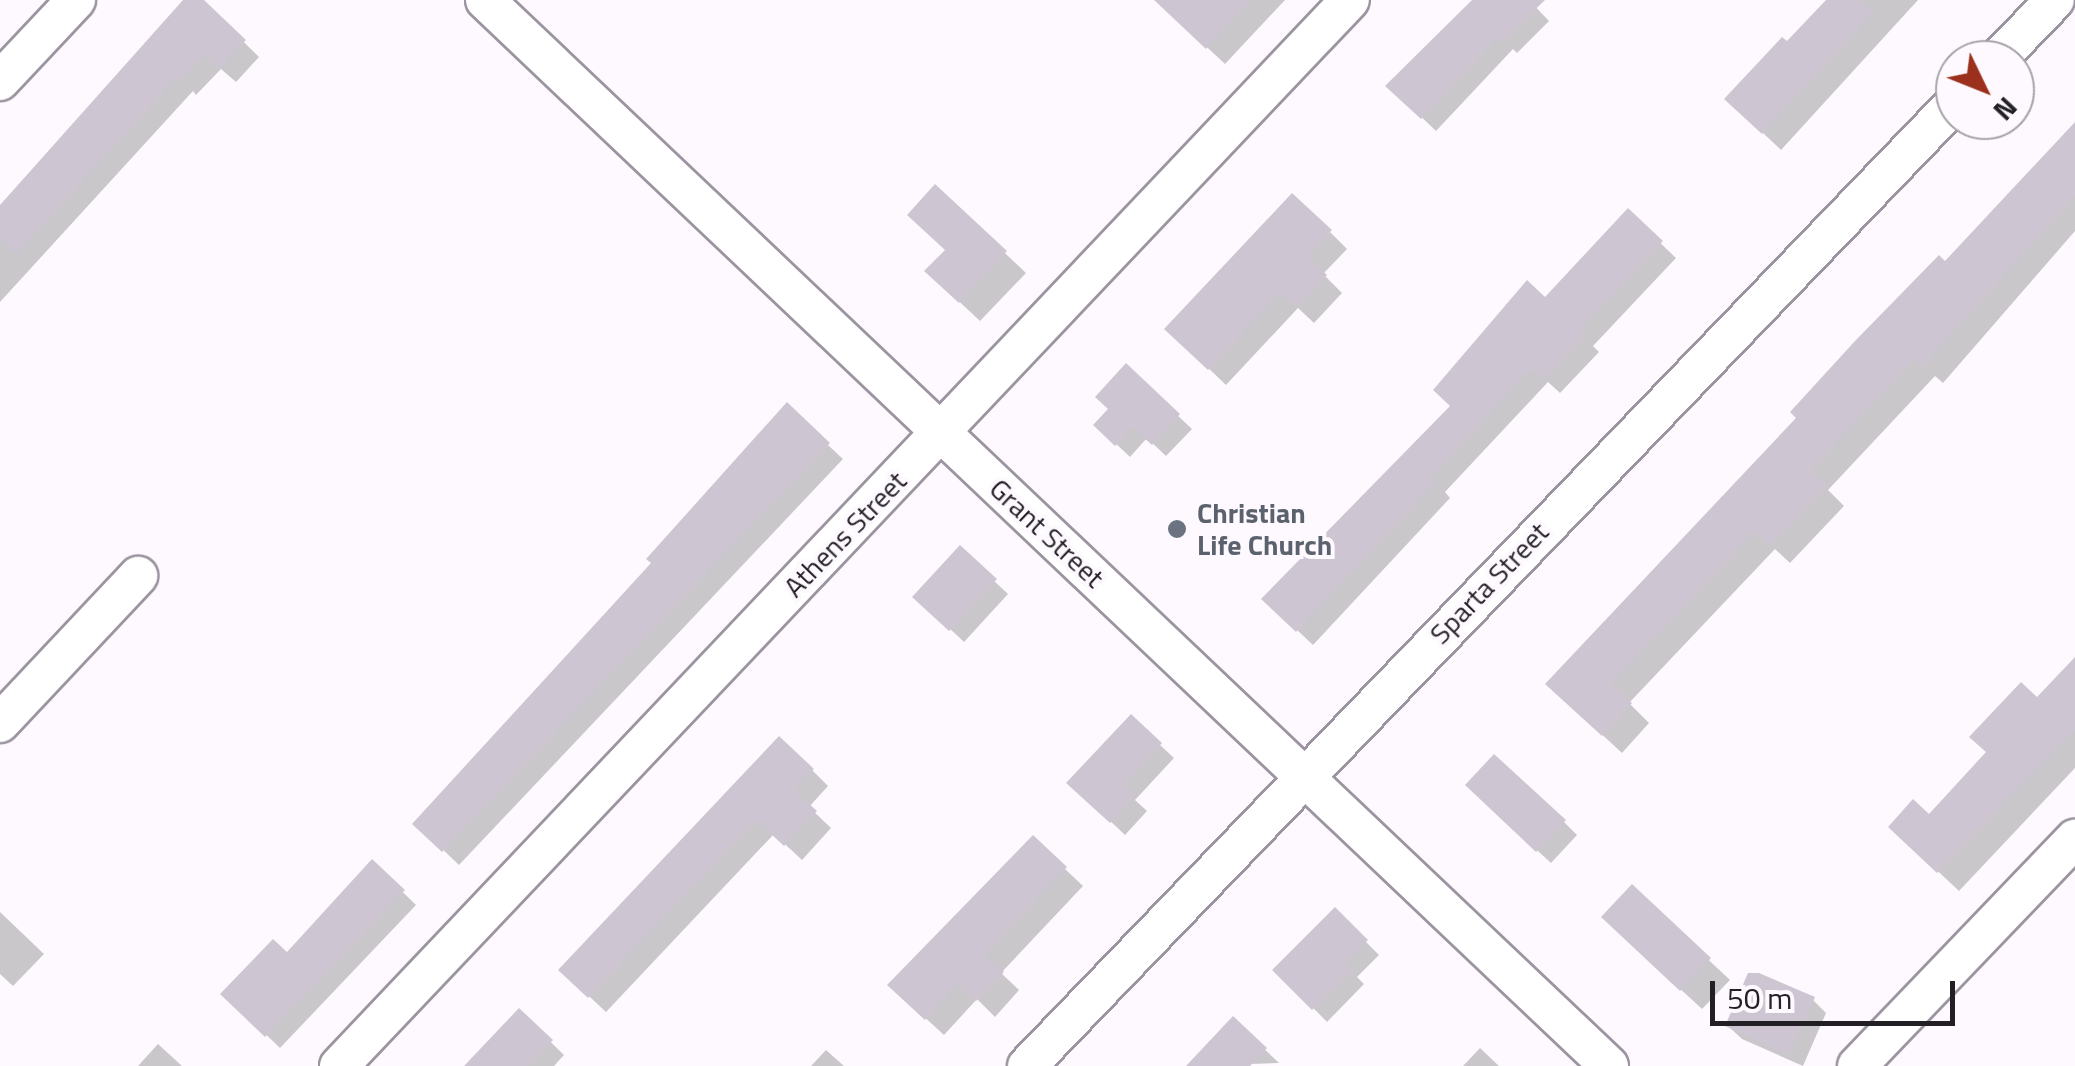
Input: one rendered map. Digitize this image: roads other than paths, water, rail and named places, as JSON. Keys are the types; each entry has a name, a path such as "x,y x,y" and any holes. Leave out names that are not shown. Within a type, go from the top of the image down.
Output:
{"street":[{"path":"0,82 76,0"},
{"name":"Grant Street","path":"486,0 1608,1066"},
{"name":"Athens Street","path":"339,1066 1350,0"},
{"path":"2017,40 2056,0"},
{"name":"Sparta Street","path":"1027,1066 1935,125"},
{"path":"0,723 138,576"},
{"path":"1858,1066 2075,839"}],"place":[{"name":"Christian Life Church","path":"1177,529"}]}
